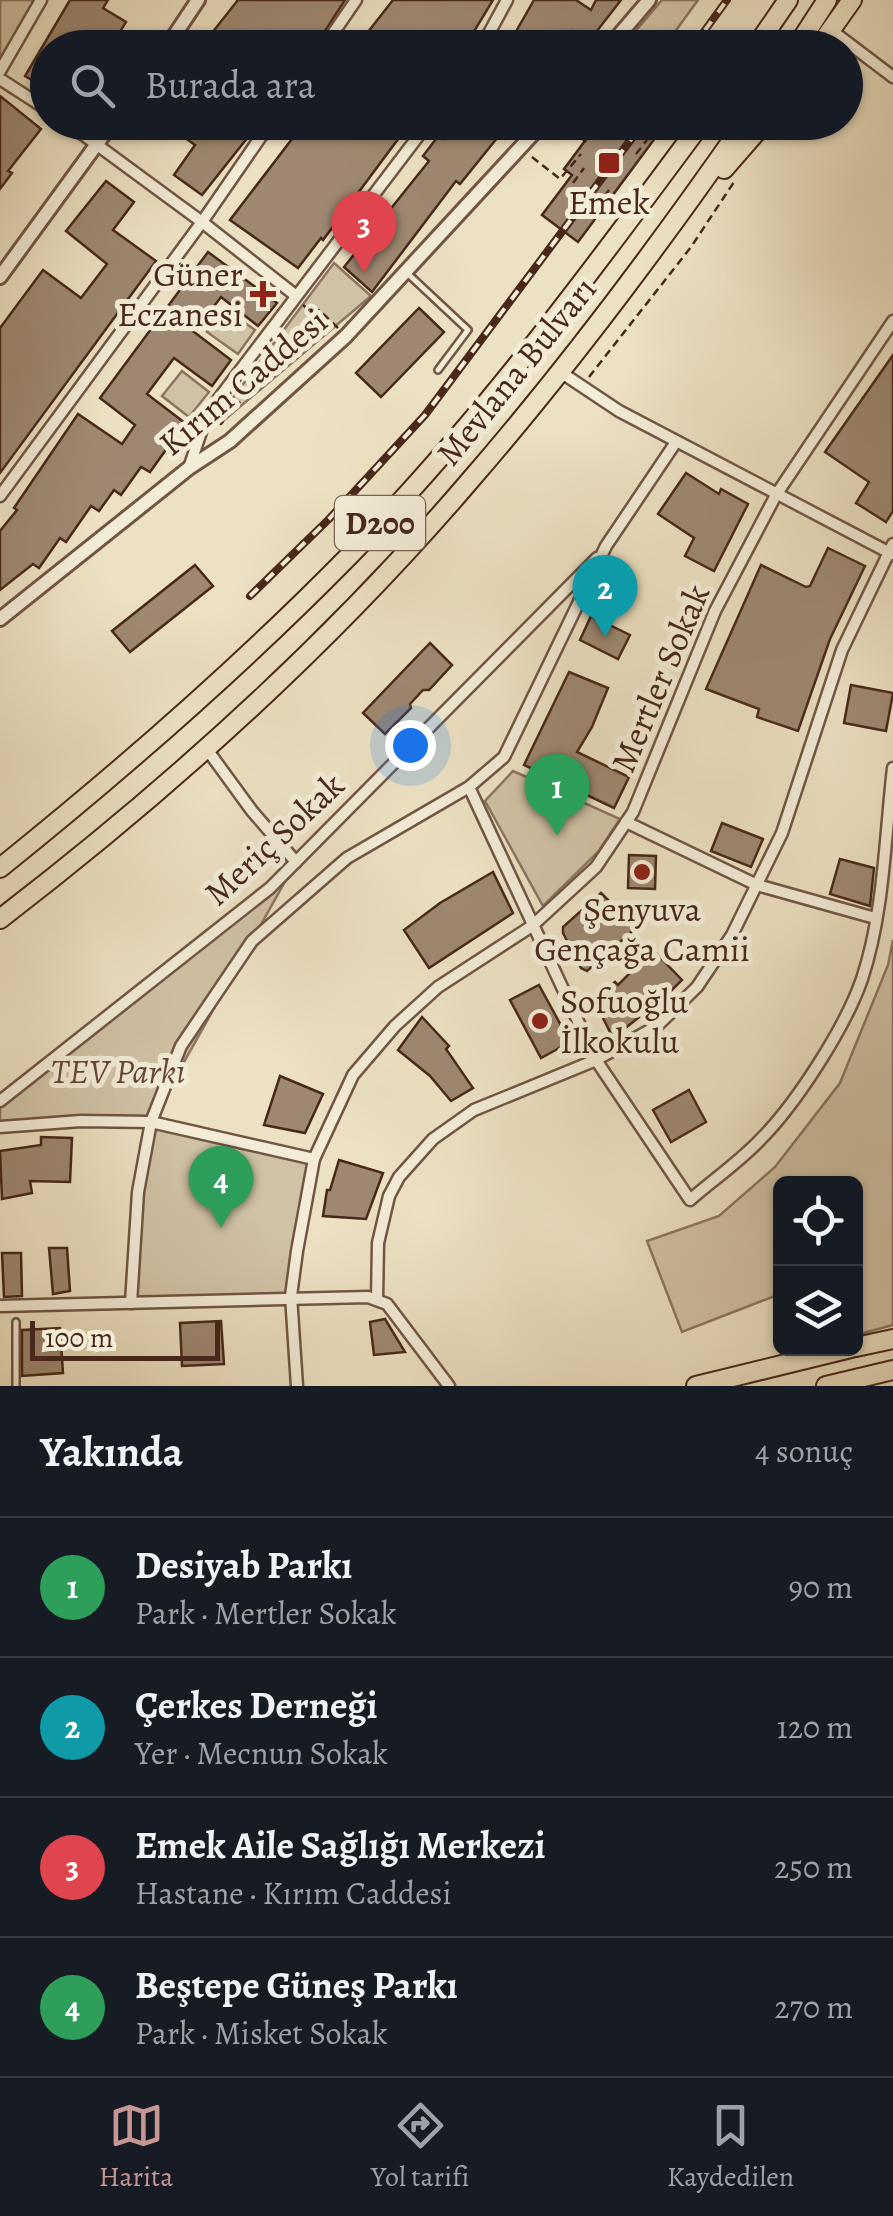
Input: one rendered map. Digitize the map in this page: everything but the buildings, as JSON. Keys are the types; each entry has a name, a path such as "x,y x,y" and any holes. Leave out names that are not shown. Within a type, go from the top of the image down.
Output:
{"main road":[{"path":"767,30 788,0"},
{"path":"807,30 826,0"},
{"path":"831,30 852,0"},
{"name":"Mevlana Bulvarı","path":"0,868 194,707 351,554 504,383 688,140"},
{"name":"Mevlana Bulvarı","path":"0,918 206,748 398,559 467,485 560,371 671,229 732,140"},
{"name":"D200","path":"671,229 749,140"},
{"path":"863,1346 893,1338"},
{"path":"696,1386 820,1356"},
{"path":"826,1386 893,1370"}],"street":[{"path":"30,97 0,75 41,0"},
{"path":"178,30 198,0"},
{"path":"335,30 356,0"},
{"path":"490,30 507,0"},
{"path":"623,30 649,0"},
{"path":"863,54 893,77"},
{"path":"92,140 294,296"},
{"path":"0,277 101,140"},
{"path":"0,496 259,140"},
{"path":"190,468 206,414 415,140"},
{"name":"Kırım Caddesi","path":"0,619 230,440 346,336 528,140"},
{"name":"Mertler Sokak","path":"297,1386 291,1296 314,1159 353,1076 395,1026 438,987 532,926 596,867 626,822 715,611 776,494 893,321"},
{"path":"378,1300 378,1243 388,1196 433,1139 474,1110 596,1060 657,1026 697,988 732,935 782,832 842,650 892,550 619,412 560,371"},
{"path":"131,1303 138,1192 150,1122 181,1046 252,941 348,858 469,787 504,757 604,550 676,442"},
{"name":"Meriç Sokak","path":"0,1101 270,888 604,550"},
{"path":"206,748 296,862"},
{"path":"469,787 596,1060 690,1200 762,1139 813,1072 862,979 875,918 893,768"},
{"path":"626,822 756,885 875,918"},
{"path":"0,1126 150,1122 314,1159"},
{"path":"0,1306 368,1296 388,1304 449,1386"}],"lane":[{"path":"406,272 468,330 438,370"},
{"path":"16,1322 16,1386"}],"path":[{"path":"636,154 647,140"},
{"path":"521,148 560,179 581,154"},
{"path":"573,182 584,168"},
{"path":"598,204 609,190"},
{"path":"582,386 692,247 724,198"},
{"path":"294,296 314,314"},
{"path":"206,414 221,424 319,310 346,336"}],"green space":[{"path":"0,0 41,0 0,71"},
{"path":"662,0 698,0 676,30 636,30"},
{"path":"334,263 371,296 223,421 220,415"},
{"path":"224,308 255,330 238,354 207,332"},
{"path":"182,371 209,392 189,417 162,396"},
{"path":"513,771 620,819 598,852 543,906 485,801"},
{"name":"TEV Parkı","path":"296,862 151,1121 314,1159 291,1296 131,1303 150,1122 0,1128 0,1100"},
{"path":"893,940 893,1325 863,1333 863,1176 773,1176 773,1297 682,1332 647,1241 719,1216 775,1167 840,1083 888,965"}],"railway":[{"path":"705,30 727,0"},
{"path":"250,596 329,519 425,415 631,140"}],"place":[{"name":"Emek","path":"609,163"},
{"name":"Emek Aile Sağlığı Merkezi","path":"364,273"},
{"name":"Güner Eczanesi","path":"263,294"},
{"name":"Çerkes Derneği","path":"605,637"},
{"name":"Desiyab Parkı","path":"557,836"},
{"name":"Şenyuva Gençağa Camii","path":"642,872"},
{"name":"Sofuoğlu İlkokulu","path":"540,1021"},
{"name":"Beştepe Güneş Parkı","path":"221,1228"}]}
